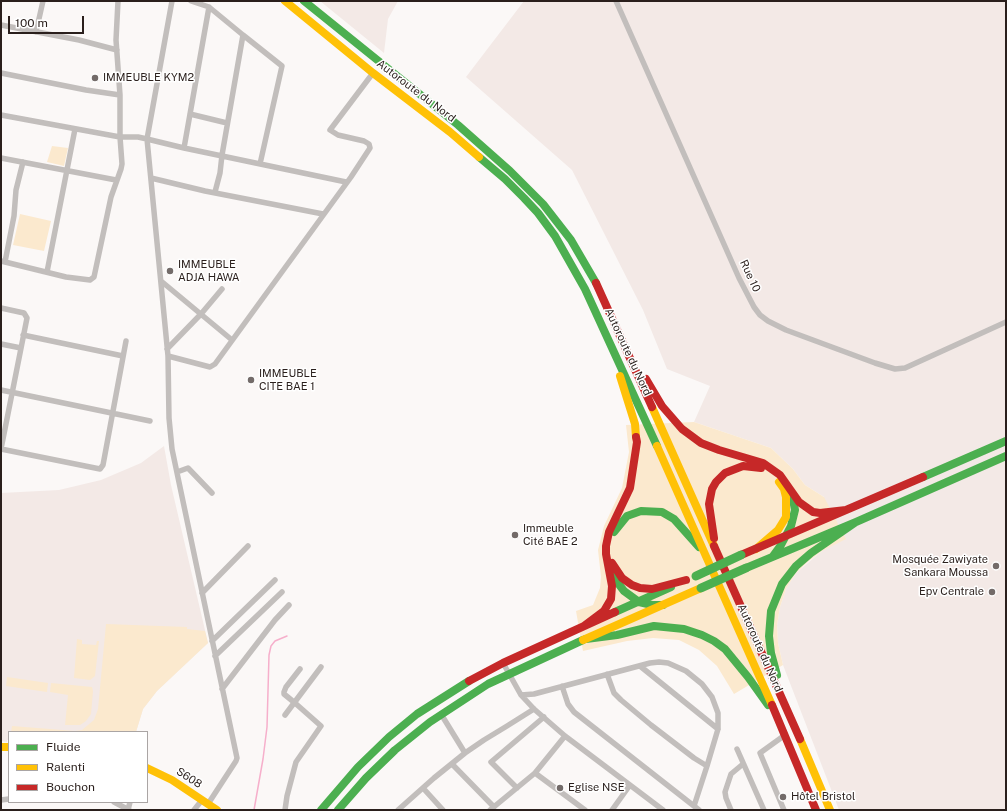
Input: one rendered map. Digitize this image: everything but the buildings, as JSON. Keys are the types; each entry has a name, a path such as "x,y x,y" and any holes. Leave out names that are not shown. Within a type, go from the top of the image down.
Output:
{"main road":[{"name":"Autoroute du Nord","path":"304,1 458,125 530,190 571,240 596,283 623,341 830,810"},
{"name":"Autoroute du Nord","path":"286,2 373,74 450,132 505,179 538,213 555,236 585,289 681,497 778,716 816,810"},
{"path":"623,341 662,406 682,429 701,443 763,463 780,475 799,502 814,512 820,513 846,510"},
{"path":"584,626 609,606 613,592 606,546 609,532 630,488 637,442 635,424 610,343"},
{"path":"321,810 358,767 389,737 417,714 464,684 503,663 756,548 1006,441"},
{"path":"338,810 366,778 395,750 441,714 488,684 773,556 856,522 1006,456"},
{"path":"720,559 710,516 710,495 719,478 731,470 743,466 759,467 774,475 784,489 787,504 786,517 782,525 773,535 756,548"},
{"path":"773,556 791,526 794,510 791,490"},
{"path":"686,580 659,588 647,589 632,585 622,578 611,560 611,541 617,527 627,516 634,513 646,511 662,512 684,528 706,555"},
{"path":"792,721 771,653 769,623 772,606 782,584 796,566 811,553 856,522"},
{"path":"611,574 624,591 639,602 652,605 662,605"},
{"path":"586,639 610,636 654,626 684,629 702,635 725,649 778,716"},
{"name":"S608","path":"148,768 172,780 217,810"}],"street":[{"path":"36,32 43,1"},
{"path":"22,162 16,190 14,216 3,262 66,277 92,279 111,197 122,164 116,27 118,1"},
{"path":"172,1 148,139 168,349 169,418 172,448 237,759 205,802 194,810"},
{"path":"191,1 209,7 282,66 260,164"},
{"name":"Rue 10","path":"616,1 740,278 754,307 760,315 786,330 895,369 905,368 1006,322"},
{"path":"184,148 209,7"},
{"path":"1,25 79,40 117,50"},
{"path":"215,192 220,172 227,123 243,35"},
{"path":"1,73 86,90 120,95"},
{"path":"168,356 212,366 232,340 370,148 369,144 364,141 338,135 330,130 373,74"},
{"path":"190,114 227,123"},
{"path":"1,115 120,137 138,137 346,182"},
{"path":"47,272 74,129"},
{"path":"1,158 116,180"},
{"path":"151,178 323,214"},
{"path":"161,281 232,340"},
{"path":"168,349 222,289"},
{"path":"1,308 24,313 27,318 1,449 100,469 103,466 126,341"},
{"path":"23,335 123,356"},
{"path":"1,344 21,348"},
{"path":"1,390 150,421"},
{"path":"177,472 188,468 212,493"},
{"path":"202,593 248,546"},
{"path":"212,641 275,580"},
{"path":"215,656 282,592"},
{"path":"222,689 275,620 289,606"},
{"path":"521,695 534,694 562,686 607,674 659,662 668,663 678,667 694,677 702,684 712,697 718,713 718,729 697,808 574,712 568,704 562,686"},
{"path":"503,663 521,695 534,709 565,736 659,809"},
{"path":"640,666 718,729"},
{"path":"285,715 321,667"},
{"path":"285,810 296,762 321,726 284,694 300,669"},
{"path":"607,674 614,693 621,700 694,758 708,766"},
{"path":"464,684 471,694"},
{"path":"398,810 465,753 534,709"},
{"path":"441,714 465,753"},
{"path":"517,788 491,762 544,717"},
{"path":"784,810 760,753 785,734"},
{"path":"452,764 492,808 535,773 565,736"},
{"path":"737,749 764,810"},
{"path":"731,810 725,792 731,774 743,764"},
{"path":"535,773 585,810"},
{"path":"612,810 630,785"},
{"path":"423,788 443,810"},
{"path":"116,803 128,810"}],"shaded area":[{"path":"320,1 398,1 388,19 384,53"},
{"path":"524,1 1006,1 1006,810 839,810 783,665 778,643 777,625 780,607 786,589 796,573 822,551 824,497 805,485 793,469 771,448 694,422 710,386 667,369 643,310 572,170 466,77"},
{"path":"52,146 68,148 64,166 47,162"},
{"path":"20,214 51,221 44,251 13,245"},
{"path":"694,422 771,448 793,469 805,485 824,497 846,539 822,551 809,561 796,573 786,589 780,607 777,625 778,643 783,665 734,694 717,666 699,650 679,640 653,638 627,641 583,651 576,611 593,605 600,588 601,577 598,550 604,526 622,488 629,452 626,425"},
{"path":"164,446 171,485 208,643 157,691 143,709 136,731 8,731 7,742 1,741 1,493 59,490 101,480 141,463"},
{"path":"106,624 187,627 187,629 205,631 208,643 157,691 143,709 136,731 75,731 82,730 94,720 98,709"},
{"path":"77,639 82,640 82,644 96,645 97,641 99,641 95,676 90,680 74,678"},
{"path":"7,677 48,683 47,692 6,686"},
{"path":"51,683 92,687 91,714 86,721 80,725 65,725 68,695 50,692"},
{"path":"12,726 75,731 11,731"}],"waterway":[{"path":"254,810 267,727 269,655 271,646 275,641 287,636"}],"traffic: fast":[{"path":"304,1 458,125 510,171 543,204 571,240 596,283"},
{"path":"479,157 505,179 524,198 538,213 555,236 585,289 657,446"},
{"path":"923,477 1006,441"},
{"path":"746,568 856,522 1006,456"},
{"path":"773,556 781,545 791,526 795,510 792,494"},
{"path":"614,532 627,516 641,511 662,512 674,519 699,547"},
{"path":"777,675 771,653 769,636 771,611 782,584 796,566 811,553 856,522"},
{"path":"696,576 741,555"},
{"path":"701,588 746,568"},
{"path":"611,574 624,591 639,602 652,605 663,605"},
{"path":"615,612 671,587"},
{"path":"586,639 617,635 654,626 684,629 702,635 725,649 768,705"},
{"path":"338,810 366,778 395,750 430,722 488,684 583,640"},
{"path":"321,810 358,767 389,737 417,714 469,681"}],"traffic: slow":[{"path":"285,1 373,73 450,132 479,157"},
{"path":"620,376 635,424 636,437"},
{"path":"652,407 714,546"},
{"path":"657,446 772,705"},
{"path":"756,549 778,530 786,517 786,497 784,489 779,482"},
{"path":"583,640 701,588"},
{"path":"800,739 830,810"},
{"path":"1,747 8,747"},
{"path":"148,768 172,780 217,810"}],"traffic: jam":[{"path":"596,283 652,407"},
{"path":"646,379 662,406 682,429 701,443 763,463 780,475 799,502 813,512 820,513 846,510"},
{"path":"584,626 604,611 611,599 612,586 606,546 609,532 630,488 637,442 636,437"},
{"path":"714,538 709,504 712,489 716,482 725,473 743,466 761,468"},
{"path":"741,555 923,477"},
{"path":"714,546 800,739"},
{"path":"612,563 622,578 632,585 640,588 652,589 686,580"},
{"path":"469,681 503,663 615,612"},
{"path":"772,705 816,810"}],"place":[{"name":"IMMEUBLE KYM2","path":"95,78"},
{"name":"IMMEUBLE ADJA HAWA","path":"170,271"},
{"name":"IMMEUBLE CITE BAE 1","path":"251,380"},
{"name":"Immeuble Cité BAE 2","path":"515,535"},
{"name":"Mosquée Zawiyate Sankara Moussa","path":"996,566"},
{"name":"Epv Centrale","path":"992,592"},
{"name":"Eglise NSE","path":"560,788"},
{"name":"Hôtel Bristol","path":"783,797"}]}
